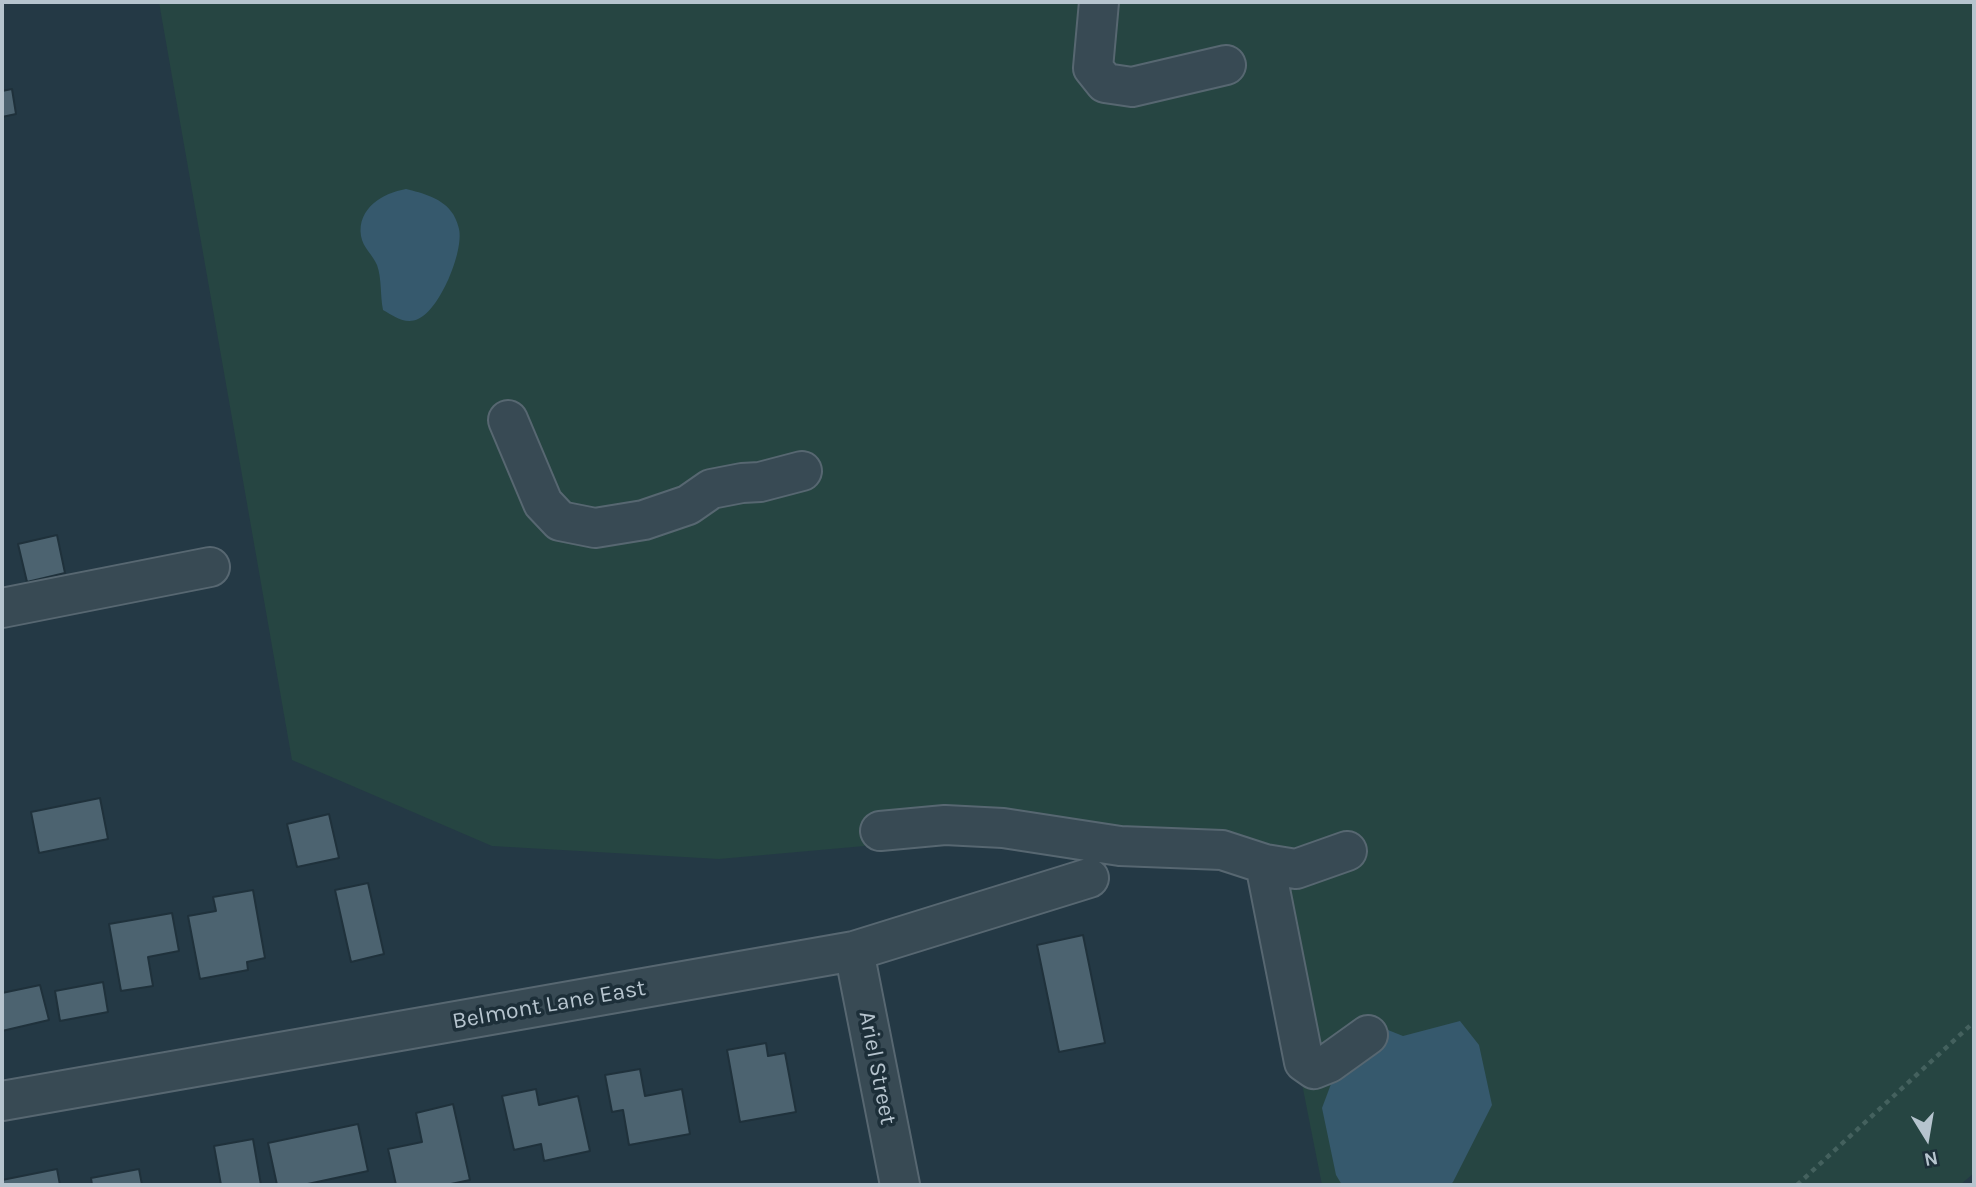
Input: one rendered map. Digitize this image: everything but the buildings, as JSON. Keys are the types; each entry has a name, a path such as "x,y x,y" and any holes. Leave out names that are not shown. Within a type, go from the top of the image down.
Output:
{"street":[{"path":"1099,2 1093,68 1105,83 1132,87 1226,65"},
{"path":"508,420 543,503 560,521 595,527 644,520 688,505 711,489 760,482 802,471"},
{"path":"2,608 210,567"},
{"path":"880,831 945,825 1003,828 1120,846 1222,850 1265,864 1296,869 1347,851"},
{"path":"1265,864 1304,1062 1314,1069 1329,1063 1368,1035"},
{"name":"Belmont Lane East","path":"2,1101 854,951 1089,877"},
{"name":"Ariel Street","path":"854,951 900,1185"}],"path":[{"path":"1797,1185 1974,1022"}],"green space":[{"path":"159,2 1974,2 1974,1173 1960,1185 1322,1185 1258,861 999,834 719,859 492,846 292,760"}],"water":[{"path":"406,189 432,197 449,208 457,223 460,239 454,265 442,292 426,313 413,321 400,319 383,310 377,265 361,236 363,217 367,210 381,198"},
{"path":"1460,1021 1479,1045 1492,1105 1453,1182 1450,1185 1342,1185 1336,1175 1322,1108 1340,1060 1383,1028 1403,1036"}]}
